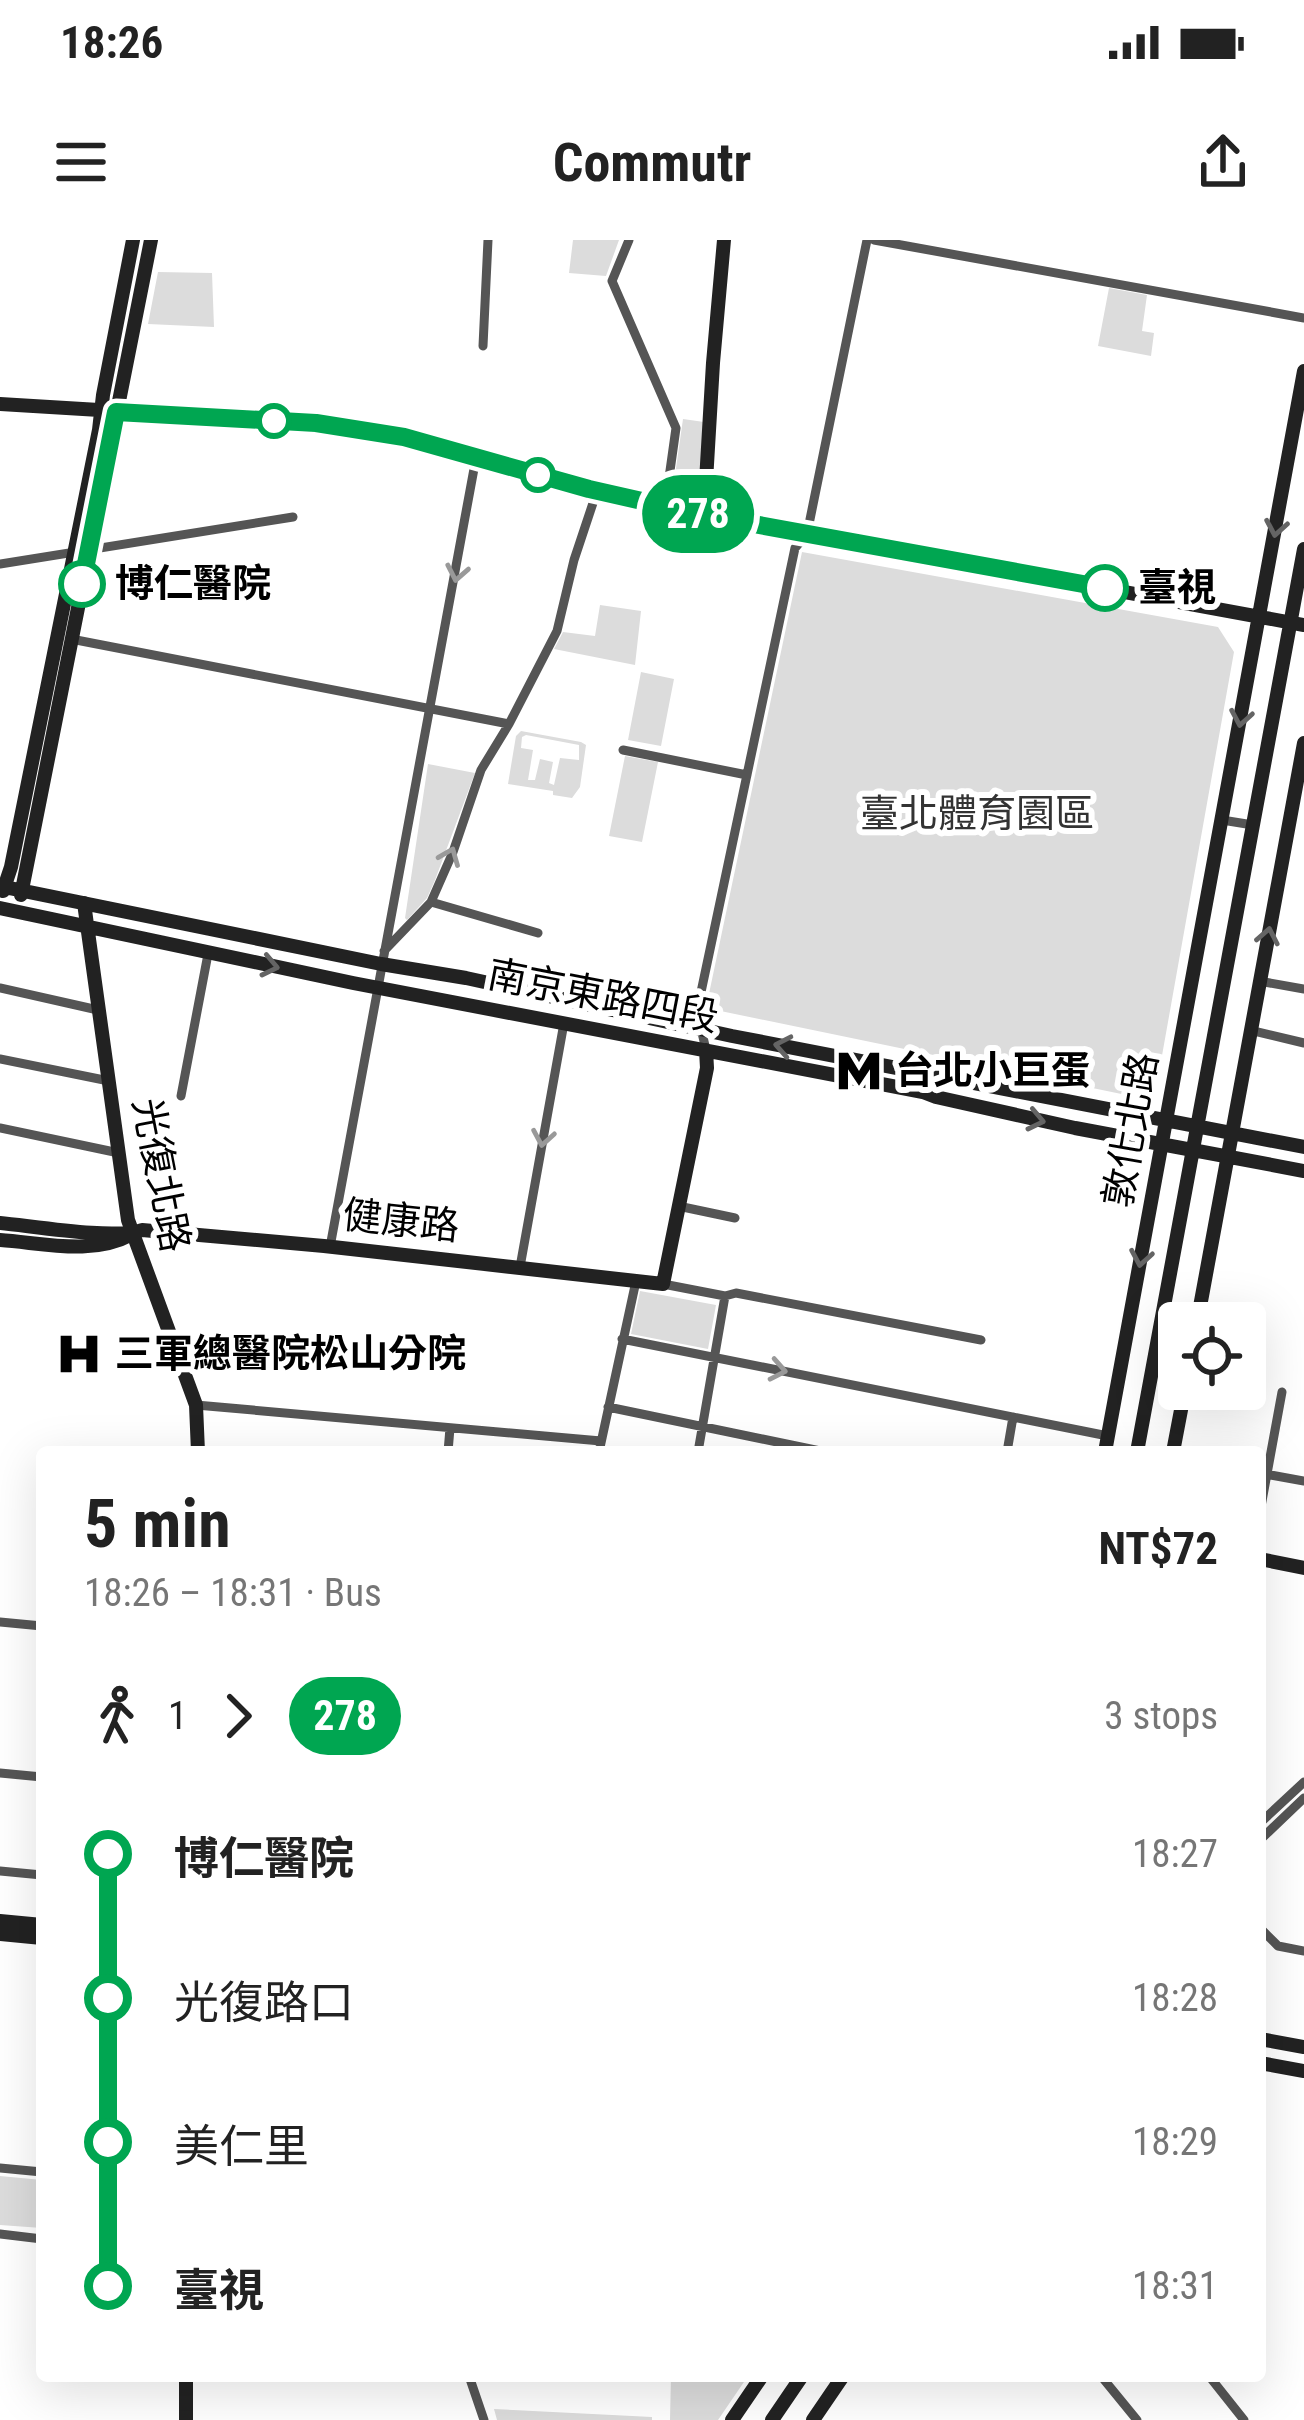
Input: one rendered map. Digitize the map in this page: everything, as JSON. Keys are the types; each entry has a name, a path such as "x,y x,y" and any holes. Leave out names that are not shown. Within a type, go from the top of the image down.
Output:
{"main road":[{"path":"18,911 7,890 81,551 134,240"},
{"path":"108,412 151,240"},
{"path":"704,515 724,240"},
{"name":"敦化北路","path":"1107,1444 1304,371"},
{"path":"0,404 316,423 404,437 704,515 1297,623"},
{"name":"敦化北路","path":"1138,1446 1252,825 1297,623 1304,549"},
{"path":"7,890 71,639 81,551"},
{"path":"1201,1302 1304,743"},
{"name":"南京東路四段","path":"7,890 383,957 700,1029 1304,1147"},
{"name":"光復北路","path":"84,903 131,1234 196,1405 198,1446"},
{"name":"南京東路四段","path":"0,908 208,954 923,1091 1004,1113 1304,1171"},
{"path":"663,1284 707,1068 706,1050"},
{"name":"健康路","path":"0,1223 131,1234"},
{"name":"健康路","path":"0,1240 98,1248 142,1230 663,1284"},
{"path":"1174,1446 1181,1410"},
{"path":"1266,1560 1304,1568"},
{"path":"0,1921 36,1924"},
{"path":"0,1934 36,1937"},
{"path":"1266,2040 1304,2048"},
{"path":"1266,2064 1304,2072"},
{"path":"185,2420 186,2382"},
{"path":"732,2420 758,2382"},
{"path":"772,2420 798,2382"},
{"path":"813,2420 839,2382"}],"street":[{"path":"483,346 488,240"},
{"path":"629,240 612,281 676,428 668,507"},
{"path":"706,1050 698,1010 795,548 808,534 871,240 1304,318"},
{"path":"330,1247 476,458"},
{"path":"383,957 431,902 481,770 557,631 574,560 598,491"},
{"path":"0,564 293,517"},
{"path":"71,639 509,724"},
{"path":"623,750 747,775"},
{"path":"1222,820 1252,825"},
{"path":"431,902 538,933"},
{"path":"181,1096 208,954"},
{"path":"1259,981 1304,989"},
{"path":"0,988 98,1010"},
{"path":"520,1267 564,1023"},
{"path":"1250,1030 1304,1043"},
{"path":"0,1059 109,1081"},
{"path":"0,1128 118,1153"},
{"path":"678,1206 736,1217"},
{"path":"600,1446 636,1280"},
{"name":"健康路","path":"663,1284 725,1297 736,1293 982,1340"},
{"path":"699,1446 725,1297"},
{"path":"622,1339 1013,1417 1107,1444"},
{"path":"1266,1460 1282,1392"},
{"path":"196,1405 592,1446"},
{"path":"608,1407 797,1446"},
{"path":"1007,1446 1013,1417"},
{"path":"448,1446 450,1428"},
{"path":"1266,1474 1304,1481"},
{"path":"0,1622 36,1625"},
{"path":"0,1773 36,1776"},
{"path":"1266,1817 1304,1782"},
{"path":"1266,1834 1304,1798"},
{"path":"0,1871 36,1874"},
{"path":"1266,1934 1278,1946 1304,1951"},
{"path":"0,2168 36,2171"},
{"path":"0,2234 36,2238"},
{"path":"471,2382 484,2420"},
{"path":"1106,2382 1137,2420"},
{"path":"1214,2382 1244,2420"}],"green space":[{"path":"573,240 619,240 606,276 569,273"},
{"path":"158,272 212,273 214,327 148,324"},
{"path":"1109,288 1147,295 1142,331 1154,333 1151,356 1098,346"},
{"path":"683,419 704,422 700,503 672,496"},
{"name":"臺北體育園區","path":"802,552 1218,627 1234,652 1158,1078 1136,1097 706,1008"},
{"path":"600,605 641,611 635,665 554,649 563,632 595,636"},
{"path":"641,672 674,679 661,746 628,740"},
{"path":"521,731 586,745 580,787 572,798 508,784 516,736","holes":["522,737 579,745 579,760 560,758 554,785 549,783 553,762 540,759 535,780 528,780 533,750 521,748"]},
{"path":"625,756 658,762 642,842 609,836"},
{"path":"428,764 475,773 427,898 407,920 405,918"},
{"path":"640,1291 716,1305 708,1349 631,1334"},
{"path":"0,2176 36,2179 36,2228 0,2225"},
{"path":"671,2382 744,2382 718,2420 670,2420"},
{"path":"494,2409 652,2417 652,2420 497,2420"}],"bus line":[{"name":"278","path":"82,584 116,412 316,423 404,437 589,489 704,515 1105,588"}],"place":[{"name":"博仁醫院","path":"82,584"},
{"name":"臺視","path":"1105,588"},
{"name":"台北小巨蛋","path":"859,1071"},
{"name":"三軍總醫院松山分院","path":"79,1354"}]}
